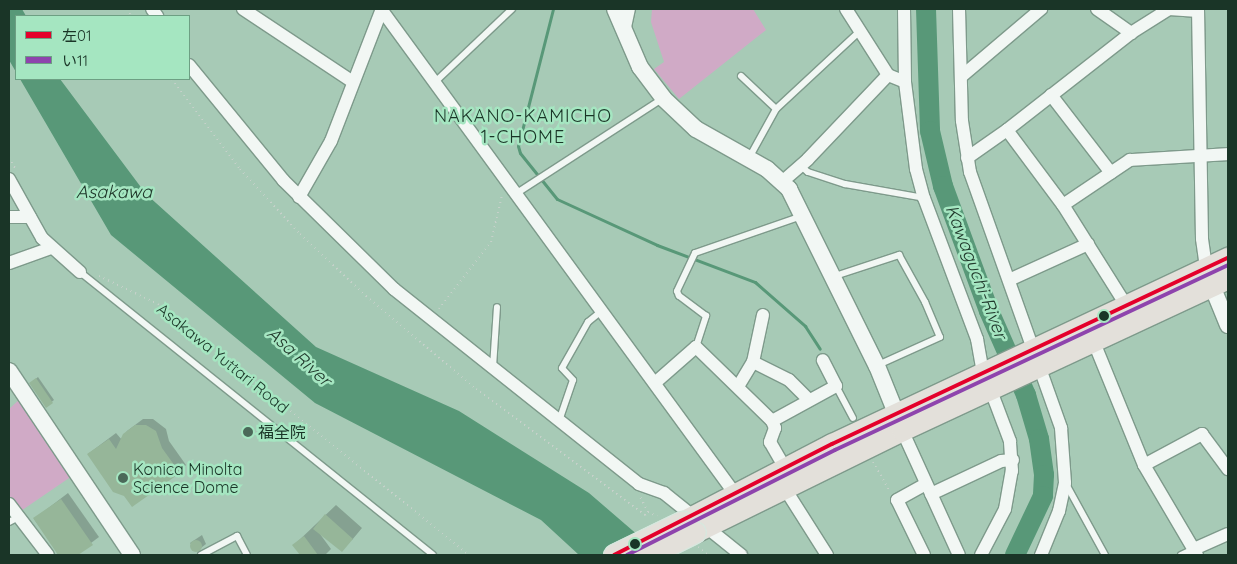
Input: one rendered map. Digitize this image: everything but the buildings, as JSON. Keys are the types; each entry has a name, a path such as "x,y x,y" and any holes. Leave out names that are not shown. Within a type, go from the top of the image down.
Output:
{"highway":[{"path":"1035,358 1093,340 1215,277 1228,258"},
{"path":"614,555 694,524 900,421 1035,358 1126,305 1215,277"},
{"path":"648,555 734,495 785,477"}],"street":[{"path":"243,9 353,82"},
{"path":"299,197 331,141 381,9"},
{"path":"381,9 604,310 734,495"},
{"path":"615,9 640,67 663,98 702,133 783,181 877,366 959,555"},
{"path":"624,32 629,9"},
{"path":"846,9 888,74 905,82"},
{"path":"904,9 905,82 910,136 924,198 992,378 1008,433 1012,460 1007,501 981,555"},
{"path":"959,9 962,121 967,158 974,188 1009,280 1061,428 1065,483 1059,512 1041,555"},
{"path":"962,76 1041,9"},
{"path":"1097,9 1131,33"},
{"path":"967,158 1007,130 1131,33 1169,9 1198,10 1202,239 1228,325"},
{"path":"190,66 243,135 299,197 378,274 431,319 639,484 664,493 694,524 741,555"},
{"path":"783,181 801,166 888,74"},
{"path":"1051,95 1111,173"},
{"path":"1007,130 1063,205 1126,305"},
{"path":"1063,205 1130,160 1228,154"},
{"path":"9,179 30,217 51,248 80,272"},
{"path":"9,217 30,217"},
{"path":"1009,280 1088,244"},
{"path":"9,263 51,248"},
{"path":"740,385 753,362 763,315"},
{"path":"1093,340 1144,465 1195,552 1228,534"},
{"path":"656,382 696,346 740,385 772,420 776,428 770,442 785,477 827,555"},
{"path":"772,420 836,386 823,360"},
{"path":"753,362 789,380 809,400"},
{"path":"9,371 132,555"},
{"path":"1144,465 1202,434 1228,469"},
{"path":"924,555 897,500 1001,461 1012,460"},
{"path":"9,504 13,520 48,555"}],"lane":[{"path":"435,82 512,9"},
{"path":"748,159 776,109 860,31"},
{"path":"741,76 776,109"},
{"path":"517,193 663,98"},
{"path":"801,166 808,172 845,184 924,198"},
{"path":"696,346 706,316 679,296 678,291 695,253 802,216"},
{"path":"831,277 899,255 925,302 940,337 877,366"},
{"path":"80,272 433,555"},
{"path":"492,368 497,307"},
{"path":"559,420 573,380 562,368 588,322 604,310"},
{"path":"836,386 853,418"},
{"path":"1065,483 1072,491 1105,555"},
{"path":"201,555 238,536 247,555"},
{"path":"1181,555 1195,552"}],"path":[{"path":"173,80 240,170 300,234 366,296 476,389 645,516 648,512 639,492"},
{"path":"431,319 491,242 506,178"},
{"name":"Asakawa Yuttari Road","path":"96,274 158,304 469,555"},
{"path":"870,455 897,500"}],"shaded area":[{"path":"652,9 753,9 766,30 679,99 654,69 664,62 651,22"},
{"path":"20,399 72,476 15,515 9,504 9,409"}],"water":[{"path":"9,9 22,9 25,15 15,15 15,70 9,60"},
{"path":"21,80 61,80 146,194 316,347 459,411 589,493 661,555 579,555 541,520 315,403 111,235"}],"waterway":[{"path":"553,9 518,146 520,153 557,199 657,245 755,282 805,326 820,349"},
{"name":"Kawaguchi-River","path":"926,9 930,131 943,186 989,311 1026,395 1039,439 1044,475 1043,496 1015,555"}],"transit line":[{"name":"左01","path":"614,555 832,444 1228,258"},
{"name":"い11","path":"627,555 835,450 1228,265"}],"place":[{"name":"福全院","path":"248,432"},
{"name":"Konica Minolta Science Dome","path":"123,478"}],"district":[{"name":"NAKANO-KAMICHO 1-CHOME","path":"523,127"}],"water label":[{"name":"Asakawa","path":"114,192"},
{"name":"Asa River","path":"299,357"}]}
